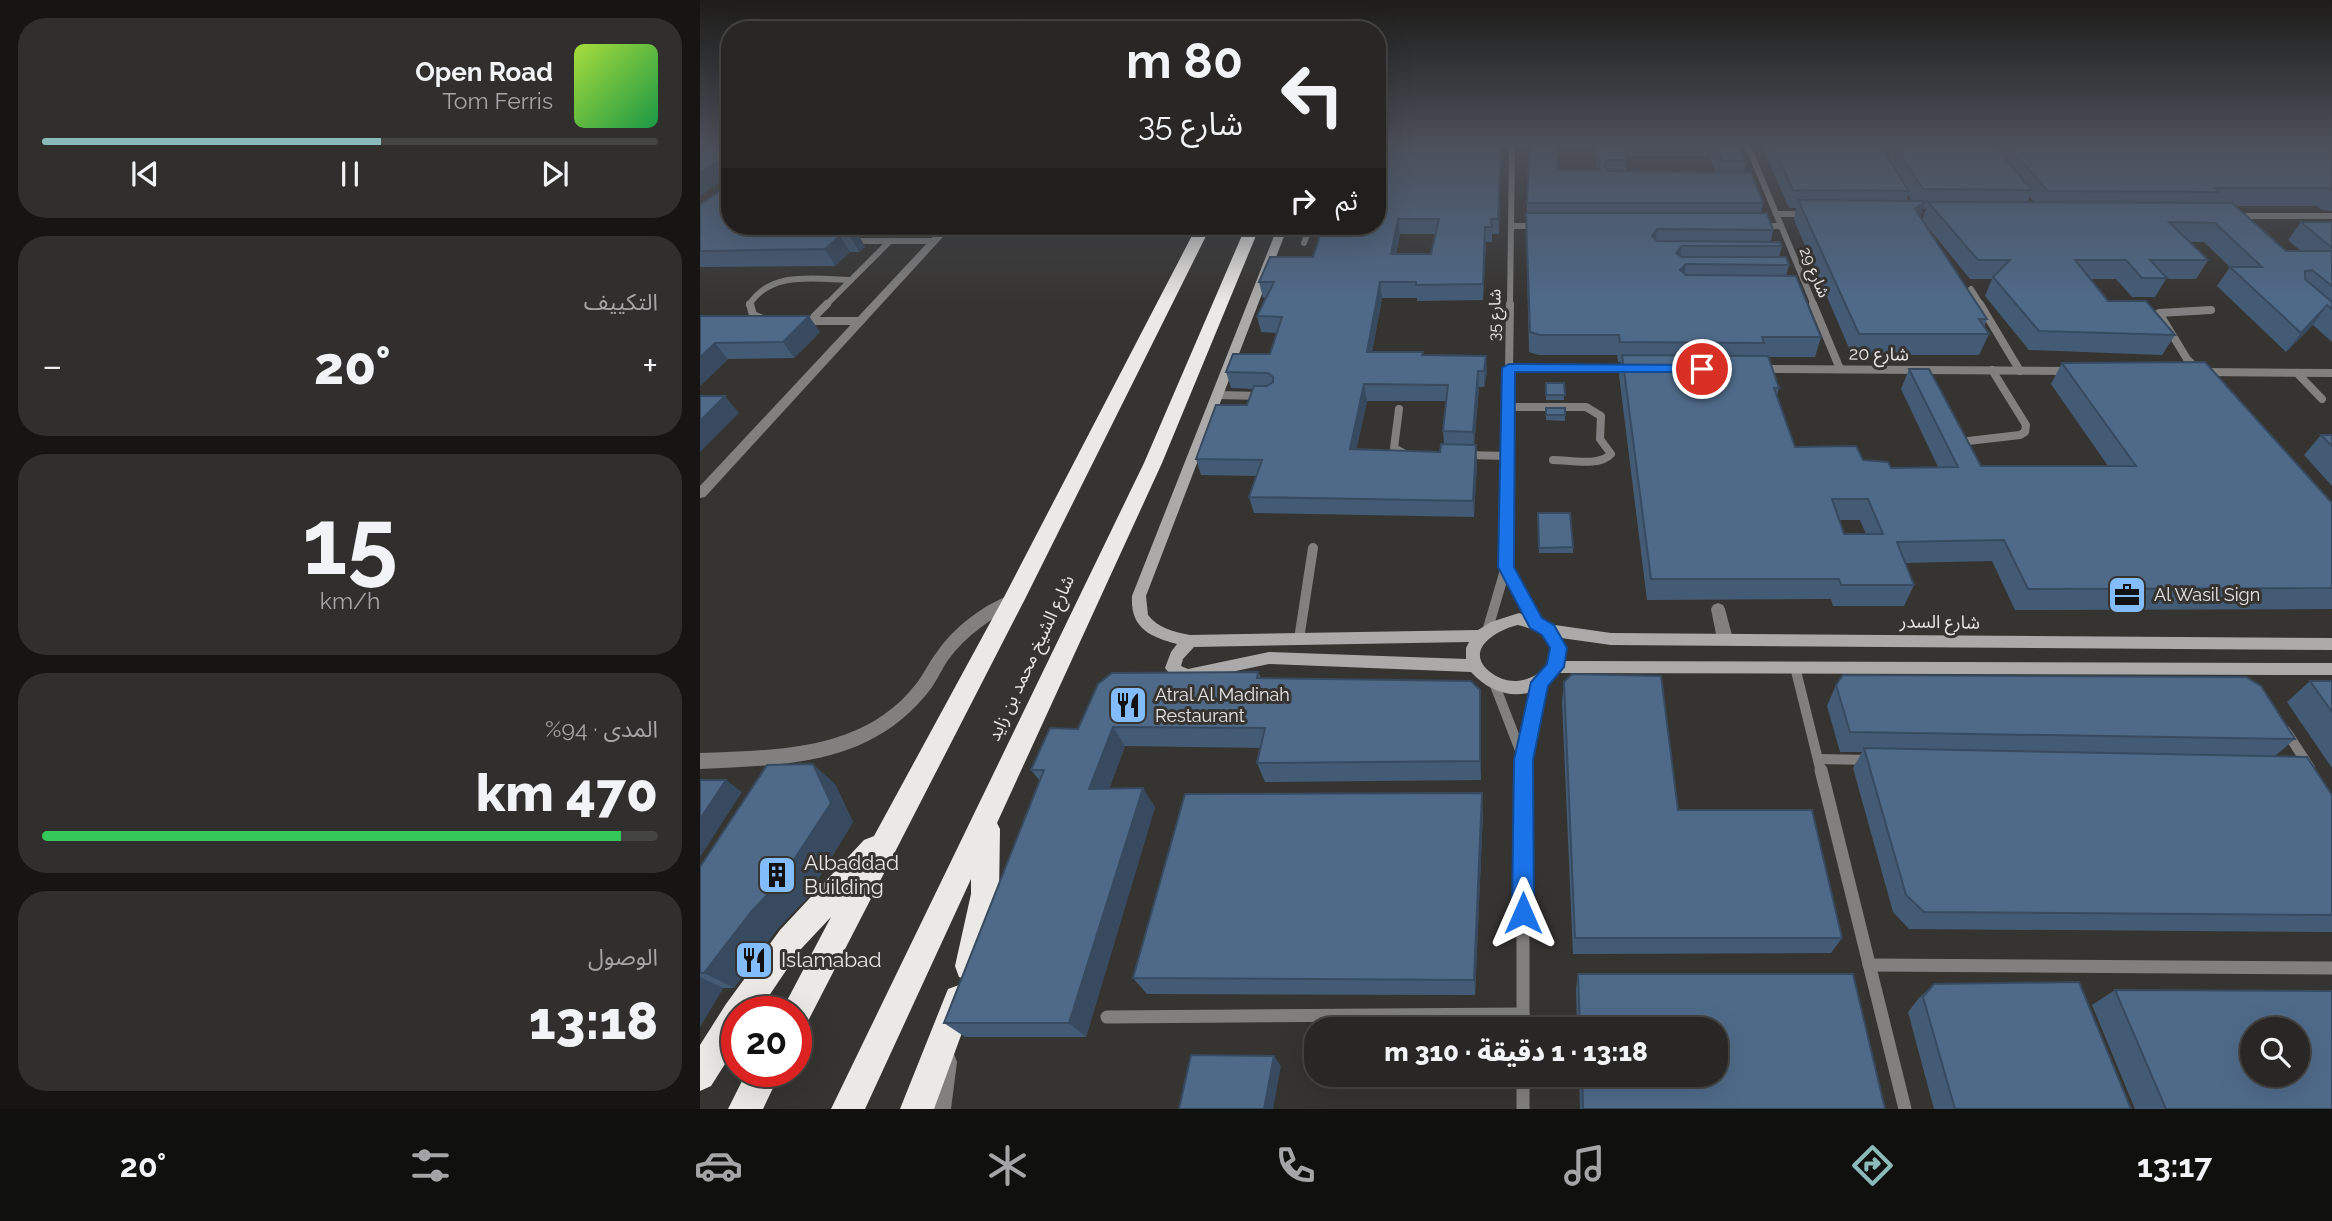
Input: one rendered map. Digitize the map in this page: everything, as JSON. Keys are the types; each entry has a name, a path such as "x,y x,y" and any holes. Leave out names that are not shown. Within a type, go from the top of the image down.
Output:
{"highway":[{"path":"804,996 1014,599 1199,235"},
{"name":"شارع الشيخ محمد بن زايد","path":"848,1109 1153,463 1249,235"},
{"path":"917,1109 945,1041 978,936 985,894 986,821"},
{"path":"749,996 808,919 890,833"},
{"path":"700,1075 721,1041"},
{"path":"745,1109 757,1087"}],"street":[{"path":"700,494 940,235"},
{"path":"1279,235 1138,605 1142,620 1157,633 1190,641 1484,632 1503,621 1520,619 1542,626 1559,648 1556,667 1540,682 1526,687 1510,688 1494,684 1476,666 1474,651 1484,632"},
{"path":"700,761 795,756 842,746 887,722 921,690 946,652 964,631 1014,599"},
{"path":"1718,609 1725,639"},
{"name":"شارع السدر","path":"1542,626 1611,639 2332,644"},
{"path":"1190,641 1173,660 1173,668 1188,675 1269,658 1476,666"},
{"path":"1556,667 1795,667 2249,675 2332,669"},
{"path":"940,1109 945,1076 945,1041"}],"lane":[{"name":"شارع 35","path":"1484,632 1506,567 1511,198"},
{"name":"شارع 29","path":"1770,198 1840,369"},
{"path":"1776,214 1817,214"},
{"path":"2225,216 2332,216"},
{"path":"1511,226 1551,226"},
{"path":"1755,229 1782,229"},
{"path":"1304,243 1307,235"},
{"path":"845,241 934,241"},
{"path":"810,321 890,241"},
{"path":"1779,255 1793,255"},
{"path":"1786,271 1799,271"},
{"path":"769,320 753,315 749,305 762,289 772,283 785,280 851,281"},
{"path":"1970,289 2020,371"},
{"path":"1793,290 1807,290"},
{"path":"2209,382 2187,359 2159,313 2211,310"},
{"path":"797,321 860,321"},
{"path":"1509,368 1647,368"},
{"name":"شارع 20","path":"1758,369 2075,371"},
{"path":"1968,441 2020,435 2025,432 2026,425 1992,370"},
{"path":"2187,372 2332,373"},
{"path":"2297,373 2322,399"},
{"path":"1217,395 1271,396"},
{"path":"1508,407 1586,407 1601,416 1601,439 1611,454 1608,458 1600,461 1553,460"},
{"path":"1399,409 1394,448 1403,454 1416,454"},
{"path":"1455,455 1507,456"},
{"path":"1299,639 1313,548"},
{"name":"شارع 35","path":"1506,567 1542,626"},
{"path":"1795,667 1905,1109"},
{"path":"1523,1017 1523,760 1540,682"},
{"path":"1494,684 1523,760"},
{"path":"2282,725 2315,774 2298,769"},
{"path":"1818,759 1886,761"},
{"path":"1869,965 2332,968"},
{"path":"1107,1017 1304,1019"},
{"path":"1523,1087 1523,1109"}],"building":[{"path":"710,198 721,198 721,235 851,235 840,236 825,249 700,251 700,205"},
{"path":"1386,198 1499,198 1498,219 1491,219 1492,227 1485,227 1483,284 1416,285 1416,282 1380,282 1367,352 1486,356 1484,371 1478,371 1473,432 1443,431 1448,385 1364,384 1350,449 1440,452 1441,444 1476,445 1473,501 1249,497 1262,460 1196,459 1216,405 1247,405 1254,386 1267,386 1273,382 1273,377 1268,373 1226,372 1233,354 1270,354 1282,317 1257,316 1274,282 1259,282 1270,257 1313,257 1320,235 1386,235","holes":["1398,219 1439,219 1431,254 1391,254"]},
{"path":"1527,198 1761,198 1763,203 1527,203"},
{"path":"1798,200 1926,201 1915,209 1987,319 1979,319 1989,334 1859,334"},
{"path":"1928,202 2232,203 2286,251 2332,251 2332,286 2312,270 2305,271 2305,279 2332,302 2332,309 2327,305 2301,333 2230,267 2262,267 2215,223 2169,222 2208,260 2150,260 2167,278 2142,278 2126,260 2075,260 2108,301 2146,301 2175,335 2039,331 1993,277 2010,260 1978,260"},
{"path":"1526,213 1767,213 1773,230 1657,229 1652,236 1657,241 1780,242 1782,246 1682,246 1676,253 1682,257 1786,257 1789,265 1686,264 1680,270 1686,275 1796,276 1821,337 1762,337 1764,343 1620,342 1619,335 1540,335 1530,332"},
{"path":"2301,222 2332,222 2332,248"},
{"path":"700,316 809,316 783,342 715,343 700,357"},
{"path":"1622,355 1768,356 1779,388 1774,388 1795,447 1856,446 1863,460 1888,462 1891,468 1958,467 1909,369 1929,369 1981,466 2136,466 2062,363 2205,362 2332,503 2332,588 2028,589 2004,540 1897,542 1914,585 1841,585 1839,579 1651,579","holes":["1832,499 1868,499 1883,534 1844,534"]},
{"path":"1546,383 1564,383 1565,395 1546,395"},
{"path":"700,396 725,396 700,421"},
{"path":"1546,408 1565,408 1565,415 1546,415"},
{"path":"2321,435 2332,435 2332,446"},
{"path":"1538,513 1570,513 1573,547 1539,548"},
{"path":"1258,672 1257,678 1471,681 1480,690 1480,761 1257,763 1265,728 1113,727 1089,789 1143,788 1069,1023 944,1023 1044,770 1031,770 1050,728 1078,729 1098,684 1112,673"},
{"path":"1572,674 1661,676 1678,810 1812,810 1842,938 1575,938 1564,682"},
{"path":"1843,675 2246,677 2261,686 2295,739 1850,732 1836,685"},
{"path":"2310,681 2332,681 2332,712"},
{"path":"1864,748 2307,757 2332,795 2332,915 1924,912 1906,895"},
{"path":"813,764 831,803 780,881 751,912 704,973 700,973 700,867 767,765"},
{"path":"700,780 726,780 700,819"},
{"path":"1482,793 1474,980 1133,978 1185,794"},
{"path":"1578,974 1853,974 1885,1109 1583,1109 1582,1087 1728,1087 1728,1017 1580,1017"},
{"path":"2079,982 2131,1109 1955,1109 1923,997 1934,984"},
{"path":"2115,990 2332,991 2332,1109 2166,1109"},
{"path":"1191,1055 1274,1056 1264,1109 1179,1109"}],"place":[{"name":"Al Wasil Sign","path":"2127,595"},
{"name":"Atral Al Madinah Restaurant","path":"1128,705"},
{"name":"Albaddad Building","path":"777,875"},
{"name":"Islamabad","path":"754,960"}],"route":[{"path":"1523,913 1523,760 1540,682 1556,667 1559,648 1548,630 1536,623 1506,567 1509,368 1702,369"}]}
